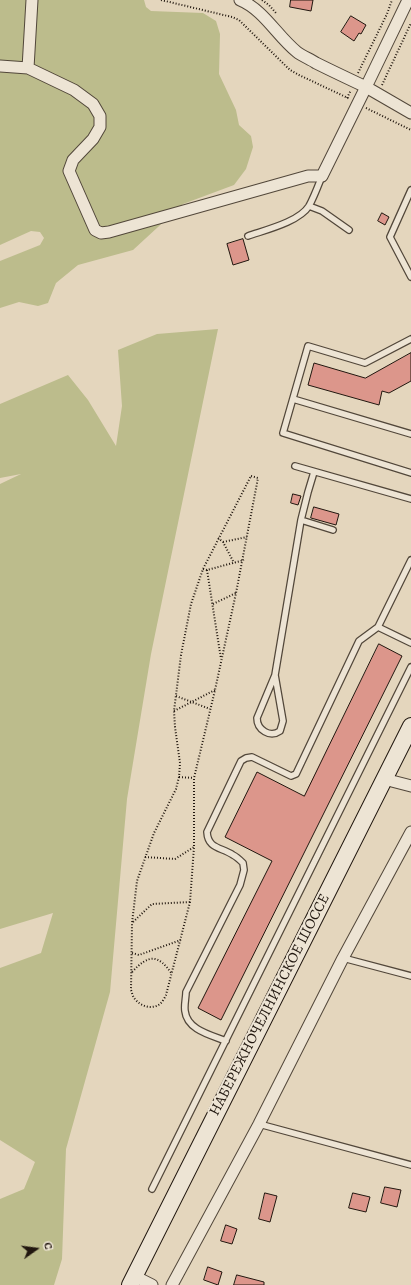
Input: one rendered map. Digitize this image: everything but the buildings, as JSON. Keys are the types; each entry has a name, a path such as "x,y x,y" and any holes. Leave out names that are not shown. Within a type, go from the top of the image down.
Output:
{"main road":[{"name":"НАБЕРЕЖНОЧЕЛНИНСКОЕ ШОССЕ","path":"132,1281 411,726"}],"street":[{"path":"28,68 32,0"},
{"path":"240,0 246,2 259,13 298,53 366,87 411,112"},
{"path":"0,66 28,68 74,90 93,104 100,116 100,127 93,139 73,160 69,171 95,230 101,233 109,232 308,176 322,176 359,104 408,0"},
{"path":"384,779 411,786"},
{"path":"172,1285 259,1124 342,958 411,832"},
{"path":"132,1281 152,1285"}],"lane":[{"path":"248,236 290,221 303,213 309,206 322,176"},
{"path":"411,190 390,237 411,277"},
{"path":"309,206 322,211 349,230"},
{"path":"411,339 365,363 308,346 283,433 411,473"},
{"path":"293,399 411,434"},
{"path":"295,466 411,499"},
{"path":"275,676 283,721 280,730 271,734 267,733 259,726 257,718 275,676 301,520 314,472"},
{"path":"301,520 333,530"},
{"path":"226,1041 196,1028 188,1020 185,1012 186,992 240,885 244,870 243,863 234,855 212,845 207,840 207,832 241,761 252,757 291,776 296,774 359,641 378,627 411,560"},
{"path":"378,627 411,643"},
{"path":"152,1189 411,667"},
{"path":"342,958 411,976"},
{"path":"259,1124 411,1165"}],"path":[{"path":"161,0 239,20 290,70 411,130"},
{"path":"262,0 276,13"},
{"path":"353,71 358,74 387,14 392,0"},
{"path":"380,88 411,24"},
{"path":"251,476 258,478 244,560 216,690 210,709 194,778 194,847 190,902 166,995 161,1003 153,1007 145,1006 133,997 131,990 132,923 137,881 154,833 176,789 179,777 180,763 174,711 181,654 191,604 203,569 218,538 251,476"},
{"path":"223,542 248,537"},
{"path":"218,538 223,542 234,563"},
{"path":"203,569 207,570 244,560"},
{"path":"207,570 222,661"},
{"path":"213,604 236,593"},
{"path":"174,711 216,690"},
{"path":"176,696 210,709"},
{"path":"179,777 194,778"},
{"path":"145,858 175,859 194,847"},
{"path":"132,923 152,904 190,902"},
{"path":"132,954 139,955 181,940"},
{"path":"132,972 143,962 150,959 156,959 166,965 172,974"}],"green space":[{"path":"0,0 144,0 146,7 151,11 203,13 216,21 220,34 219,74 236,110 239,125 251,136 253,147 246,169 234,185 183,204 133,250 78,265 56,283 48,303 38,306 19,302 0,308 0,261 40,245 44,238 40,232 31,231 0,245"},
{"path":"218,329 151,654 127,799 110,992 66,1149 62,1259 54,1285 0,1285 0,1199 24,1189 35,1162 0,1140 0,968 41,953 53,913 0,929 0,484 21,474 0,478 0,404 68,375 88,400 116,446 122,406 118,350 157,334"}]}
